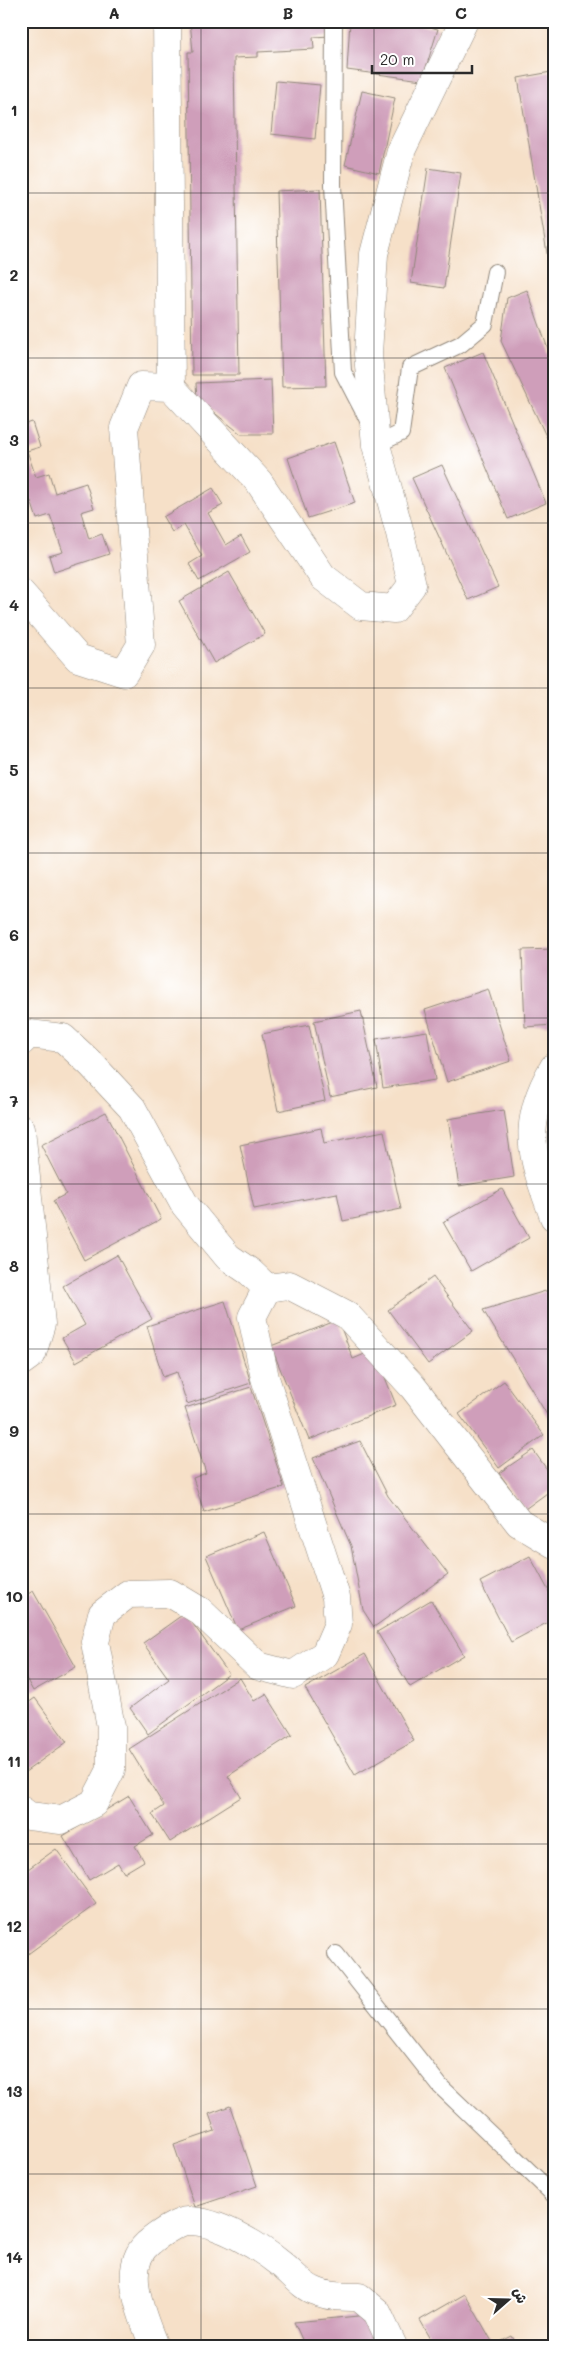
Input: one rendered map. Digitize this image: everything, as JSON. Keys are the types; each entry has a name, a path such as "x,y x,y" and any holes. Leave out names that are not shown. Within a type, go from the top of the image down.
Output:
{"street":[{"path":"167,21 171,387 259,482 322,577 361,606 394,609 412,585 376,440 368,354 374,254 401,151 464,21"},
{"path":"21,593 78,658 124,672 140,645 124,428 141,386 171,387"},
{"path":"24,1034 63,1038 91,1064 132,1108 185,1205 228,1257 250,1272 266,1288 289,1286 347,1315 413,1387 520,1523 554,1544"},
{"path":"554,1067 542,1086 532,1126 534,1162 554,1217"},
{"path":"21,1128 42,1324 32,1354 21,1362"},
{"path":"21,1810 29,1816 61,1820 94,1803 111,1770 111,1727 95,1642 102,1614 128,1594 170,1594 200,1611 258,1666 294,1675 325,1654 338,1624 336,1597 265,1378 252,1318 266,1288"},
{"path":"154,2346 143,2318 134,2277 142,2248 159,2235 186,2221 218,2226 268,2254 313,2291 338,2297 360,2296 377,2312 393,2346"}],"lane":[{"path":"334,21 333,185 343,372 376,440 401,433 410,368 461,344 484,324 495,272"},
{"path":"336,1954 440,2086 554,2195"}],"building":[{"path":"190,21 329,21 330,36 313,37 314,49 258,52 258,57 234,58 239,375 192,375 188,52 193,52"},
{"path":"350,21 404,21 438,29 422,80 347,70"},
{"path":"551,72 554,91 553,289 518,78"},
{"path":"276,81 320,85 315,139 271,134"},
{"path":"362,91 395,98 379,173 345,165"},
{"path":"428,168 461,173 444,288 411,283"},
{"path":"320,189 326,386 282,387 276,191"},
{"path":"527,290 554,366 554,453 501,341 507,298"},
{"path":"483,352 546,503 508,519 445,368"},
{"path":"271,380 273,434 241,434 197,399 196,383"},
{"path":"32,422 40,447 27,451 36,477 49,473 55,493 86,483 94,508 81,512 89,539 102,534 109,554 54,572 49,556 63,552 50,515 37,519 31,501 21,504 21,426"},
{"path":"334,442 355,503 308,518 288,458"},
{"path":"442,465 498,587 468,600 412,478"},
{"path":"213,488 223,505 208,513 226,545 241,536 250,552 199,581 189,564 202,556 184,525 172,532 163,517"},
{"path":"229,572 265,634 214,663 179,601"},
{"path":"554,949 554,1025 525,1027 522,950"},
{"path":"488,989 511,1061 447,1082 425,1010"},
{"path":"361,1011 377,1087 330,1097 314,1021"},
{"path":"309,1025 325,1101 278,1111 262,1034"},
{"path":"427,1031 435,1080 383,1088 376,1039"},
{"path":"504,1110 514,1177 459,1186 448,1119"},
{"path":"106,1112 161,1219 84,1260 53,1201 66,1194 41,1145"},
{"path":"321,1128 324,1143 384,1131 401,1209 343,1221 337,1193 254,1209 240,1145"},
{"path":"502,1189 529,1238 471,1271 443,1222"},
{"path":"117,1255 152,1319 76,1362 62,1338 85,1325 63,1286"},
{"path":"433,1277 473,1331 428,1364 388,1310"},
{"path":"21,1287 29,1308 21,1310"},
{"path":"552,1289 554,1414 549,1418 483,1310"},
{"path":"225,1301 251,1383 187,1404 177,1372 163,1377 147,1326"},
{"path":"338,1320 353,1359 374,1350 396,1405 309,1440 271,1346"},
{"path":"504,1381 544,1435 499,1468 459,1414"},
{"path":"251,1387 284,1487 204,1512 193,1478 206,1473 185,1408"},
{"path":"360,1441 388,1496 448,1574 374,1627 363,1610 351,1546 313,1458"},
{"path":"533,1450 554,1479 554,1488 525,1509 499,1473"},
{"path":"264,1532 296,1606 238,1630 206,1556"},
{"path":"530,1556 554,1601 554,1619 511,1642 480,1582"},
{"path":"33,1591 76,1667 33,1691 21,1669 21,1598"},
{"path":"431,1600 464,1655 410,1687 377,1632"},
{"path":"185,1613 229,1674 148,1734 130,1708 169,1679 143,1643"},
{"path":"365,1654 414,1741 355,1775 305,1688"},
{"path":"240,1678 254,1701 266,1694 292,1735 228,1776 241,1797 170,1842 152,1814 164,1806 129,1749"},
{"path":"35,1698 67,1742 21,1775 21,1708"},
{"path":"129,1796 153,1835 135,1846 144,1861 124,1873 118,1863 89,1880 63,1836"},
{"path":"56,1849 96,1904 21,1959 21,1874"},
{"path":"230,2106 257,2186 195,2207 174,2145 215,2131 209,2114"},
{"path":"465,2294 494,2345 512,2336 517,2346 435,2346 420,2320"},
{"path":"369,2315 382,2346 305,2346 294,2322"}]}
